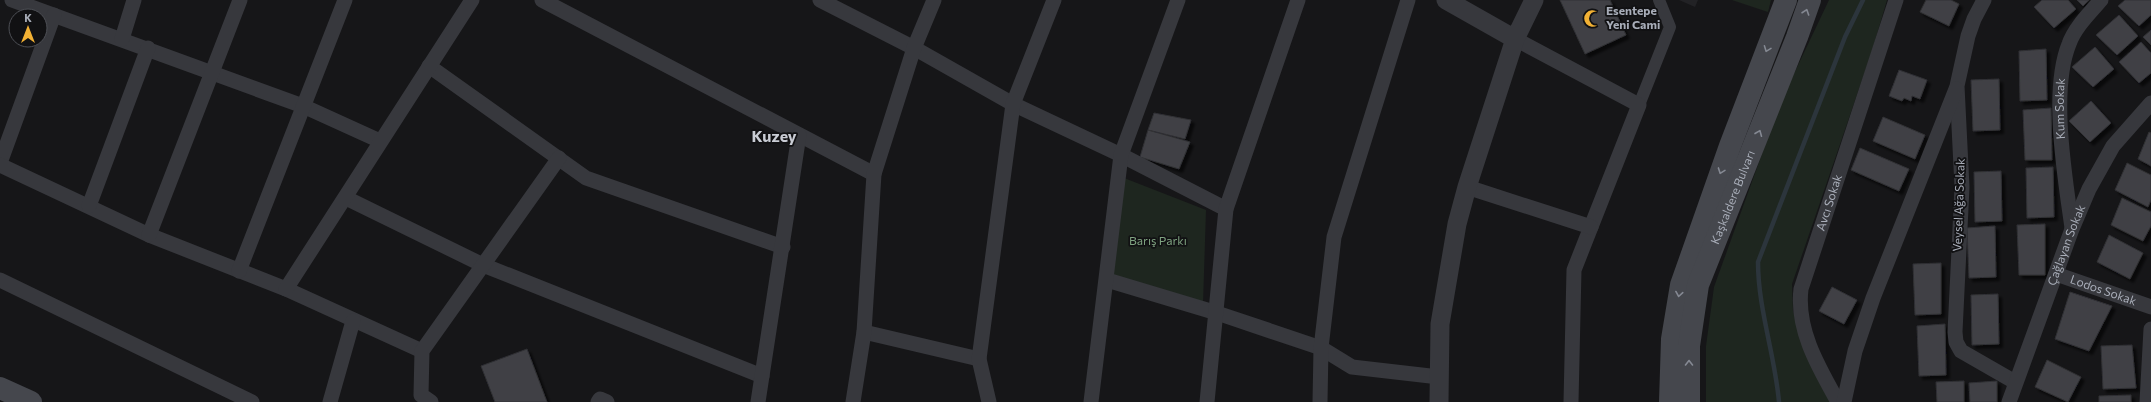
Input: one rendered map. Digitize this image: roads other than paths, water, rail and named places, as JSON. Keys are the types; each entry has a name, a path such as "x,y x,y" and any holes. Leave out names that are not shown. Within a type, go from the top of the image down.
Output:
{"main road":[{"name":"Kaşkaldere Bulvarı","path":"1670,402 1672,339 1681,285 1730,146 1786,0"},
{"name":"Kaşkaldere Bulvarı","path":"1689,402 1689,346 1698,285 1810,0"},
{"path":"0,388 31,402"}],"street":[{"path":"122,39 134,0"},
{"path":"149,235 240,0"},
{"path":"239,271 345,0"},
{"path":"286,289 346,198 380,141 472,0"},
{"path":"542,0 874,174"},
{"path":"820,0 914,48 1013,104 1121,155 1226,209"},
{"path":"853,402 864,332 874,174 914,48 934,0"},
{"path":"989,402 979,359 1013,104 1054,0"},
{"path":"1091,402 1121,155 1178,0"},
{"path":"1207,402 1217,313 1226,209 1298,0"},
{"path":"1320,402 1321,348 1334,237 1408,0"},
{"path":"1446,0 1639,105"},
{"path":"1439,402 1440,324 1457,224 1467,187 1515,38 1534,0"},
{"path":"1571,402 1574,270 1670,27 1659,0"},
{"name":"Avcı Sokak","path":"1838,402 1819,368 1804,327 1801,315 1801,289 1896,0"},
{"name":"Veysel Ağa Sokak","path":"1984,0 1974,19 1968,36 1957,86 1962,187 1955,321 1956,342 1961,351 1971,358 2015,382"},
{"name":"Kum Sokak","path":"2072,229 2062,143 2060,98 2062,73 2069,43 2076,30 2102,0"},
{"path":"15,1 148,48 303,106 380,141"},
{"path":"54,15 0,164 149,235 286,289 353,321 422,351"},
{"path":"89,206 148,48"},
{"path":"429,66 586,178 783,247"},
{"path":"1844,402 1855,351 1871,304 1957,86"},
{"name":"Çağlayan Sokak","path":"2009,402 2015,382 2072,229 2089,189 2113,146 2151,103"},
{"path":"758,402 799,135"},
{"path":"431,402 420,395 422,351 559,158"},
{"path":"1467,187 1591,227"},
{"path":"346,198 483,265 762,376"},
{"name":"Lodos Sokak","path":"2056,274 2151,307"},
{"path":"0,280 252,402"},
{"path":"1107,280 1217,313 1321,348 1352,367 1439,377"},
{"path":"330,402 353,321"},
{"path":"2147,402 2151,329"},
{"path":"864,332 979,359"},
{"path":"598,402 600,399 607,402"}],"waterway":[{"path":"1779,402 1761,297 1758,262 1845,37 1863,0"}],"place":[{"name":"Esentepe Yeni Cami","path":"1593,18"}],"district":[{"name":"Kuzey","path":"774,136"}],"park label":[{"name":"Barış Parkı","path":"1158,241"}]}
